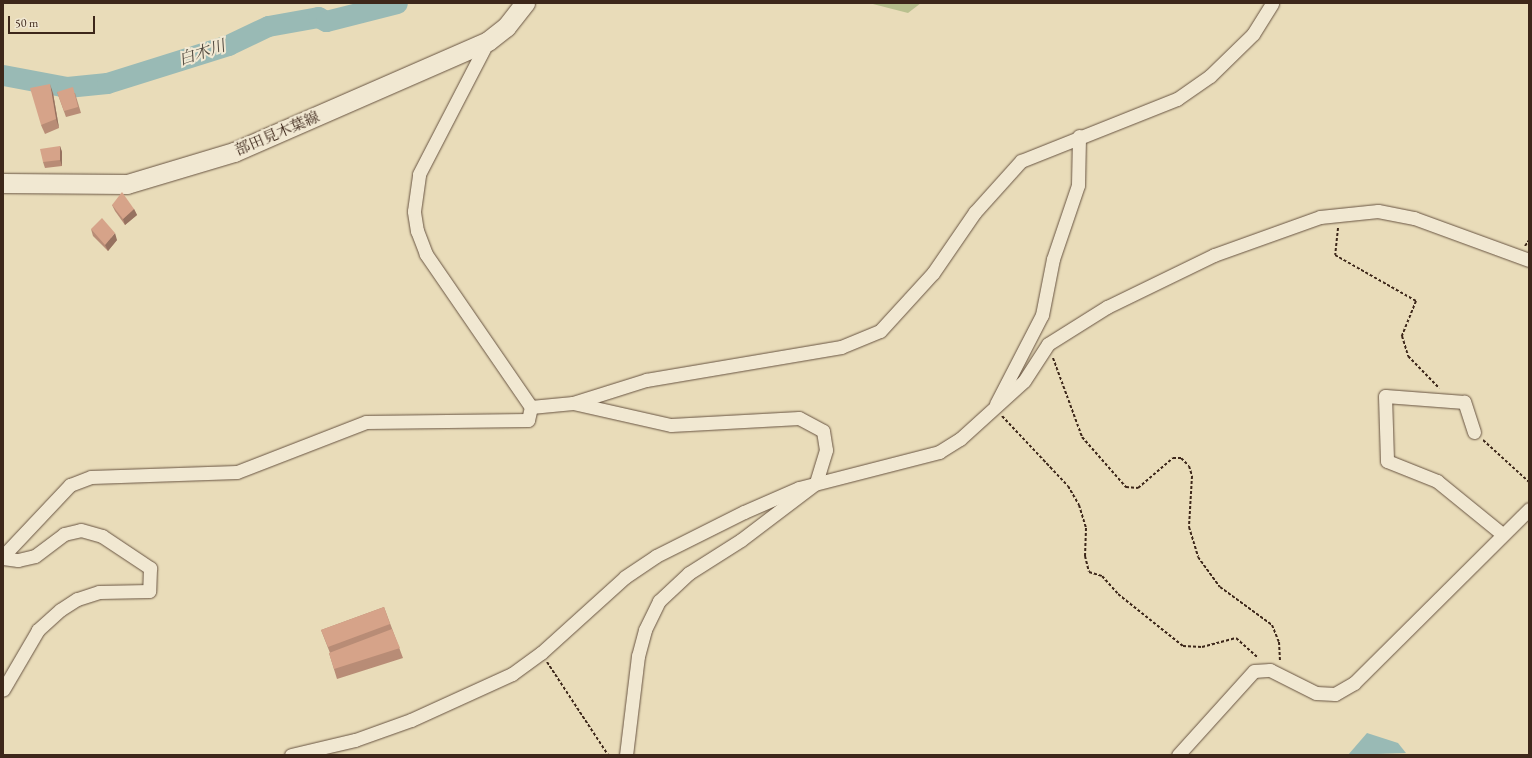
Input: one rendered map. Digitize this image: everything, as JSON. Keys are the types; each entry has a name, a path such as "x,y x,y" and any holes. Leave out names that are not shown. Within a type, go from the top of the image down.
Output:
{"main road":[{"name":"部田見木葉線","path":"3,183 126,184 168,174 234,152 488,41 506,27 525,3"}],"street":[{"path":"531,407 573,403 646,380 841,347 880,331 933,273 999,182 1021,161 1079,136 1114,127 1177,98 1210,76 1253,34 1272,3"},
{"path":"3,557 70,486 91,478 238,472 366,422 510,422 528,420 531,407 426,254 414,211 419,174 488,41"},
{"path":"996,410 1009,372 1042,315 1053,259 1078,185 1079,136"},
{"path":"291,755 355,740 411,720 512,674 541,653 625,577 656,556 744,512 816,483 939,452 960,439 996,410 1024,381 1048,344 1107,307 1214,255 1276,230 1340,213 1378,211 1414,218 1529,260"},
{"path":"1474,432 1464,402 1385,396 1387,461 1437,481 1502,533"},
{"path":"573,403 671,425 799,418 810,421 823,431 826,450 816,483 741,540 689,572 659,601 645,630 638,656 626,755"},
{"path":"1178,755 1247,677 1261,669 1316,693 1335,694 1354,683 1502,533 1529,509"},
{"path":"3,557 18,560 35,556 64,534 81,530 102,536 150,568 149,591 99,592 76,599 60,610 38,630 3,690"}],"path":[{"path":"1340,213 1335,255 1416,301 1402,336 1408,356 1451,401"},
{"path":"1048,344 1082,438 1126,487 1138,488 1173,458 1181,458 1189,466 1192,476 1189,527 1198,557 1220,587 1272,625 1279,642 1281,677"},
{"path":"996,410 1068,486 1080,505 1086,528 1085,556 1089,572 1102,576 1118,594 1183,646 1202,647 1236,638 1252,650 1261,669"},
{"path":"1474,432 1529,482"},
{"path":"541,653 608,755"}],"green space":[{"path":"869,3 921,3 908,13"}],"water":[{"path":"1367,733 1398,743 1406,753 1348,755"}],"building":[{"path":"50,84 56,119 41,125 30,88"},
{"path":"73,87 78,107 64,111 57,92"},
{"path":"60,146 60,160 43,162 40,149"},
{"path":"122,192 134,209 123,219 112,205"},
{"path":"102,218 115,233 105,245 91,229"},
{"path":"384,607 390,624 328,647 321,630"},
{"path":"392,629 400,648 334,669 329,653"}],"waterway":[{"name":"白木川","path":"3,75 67,87 107,83 228,45 268,26 318,17 326,21 397,3"}]}
